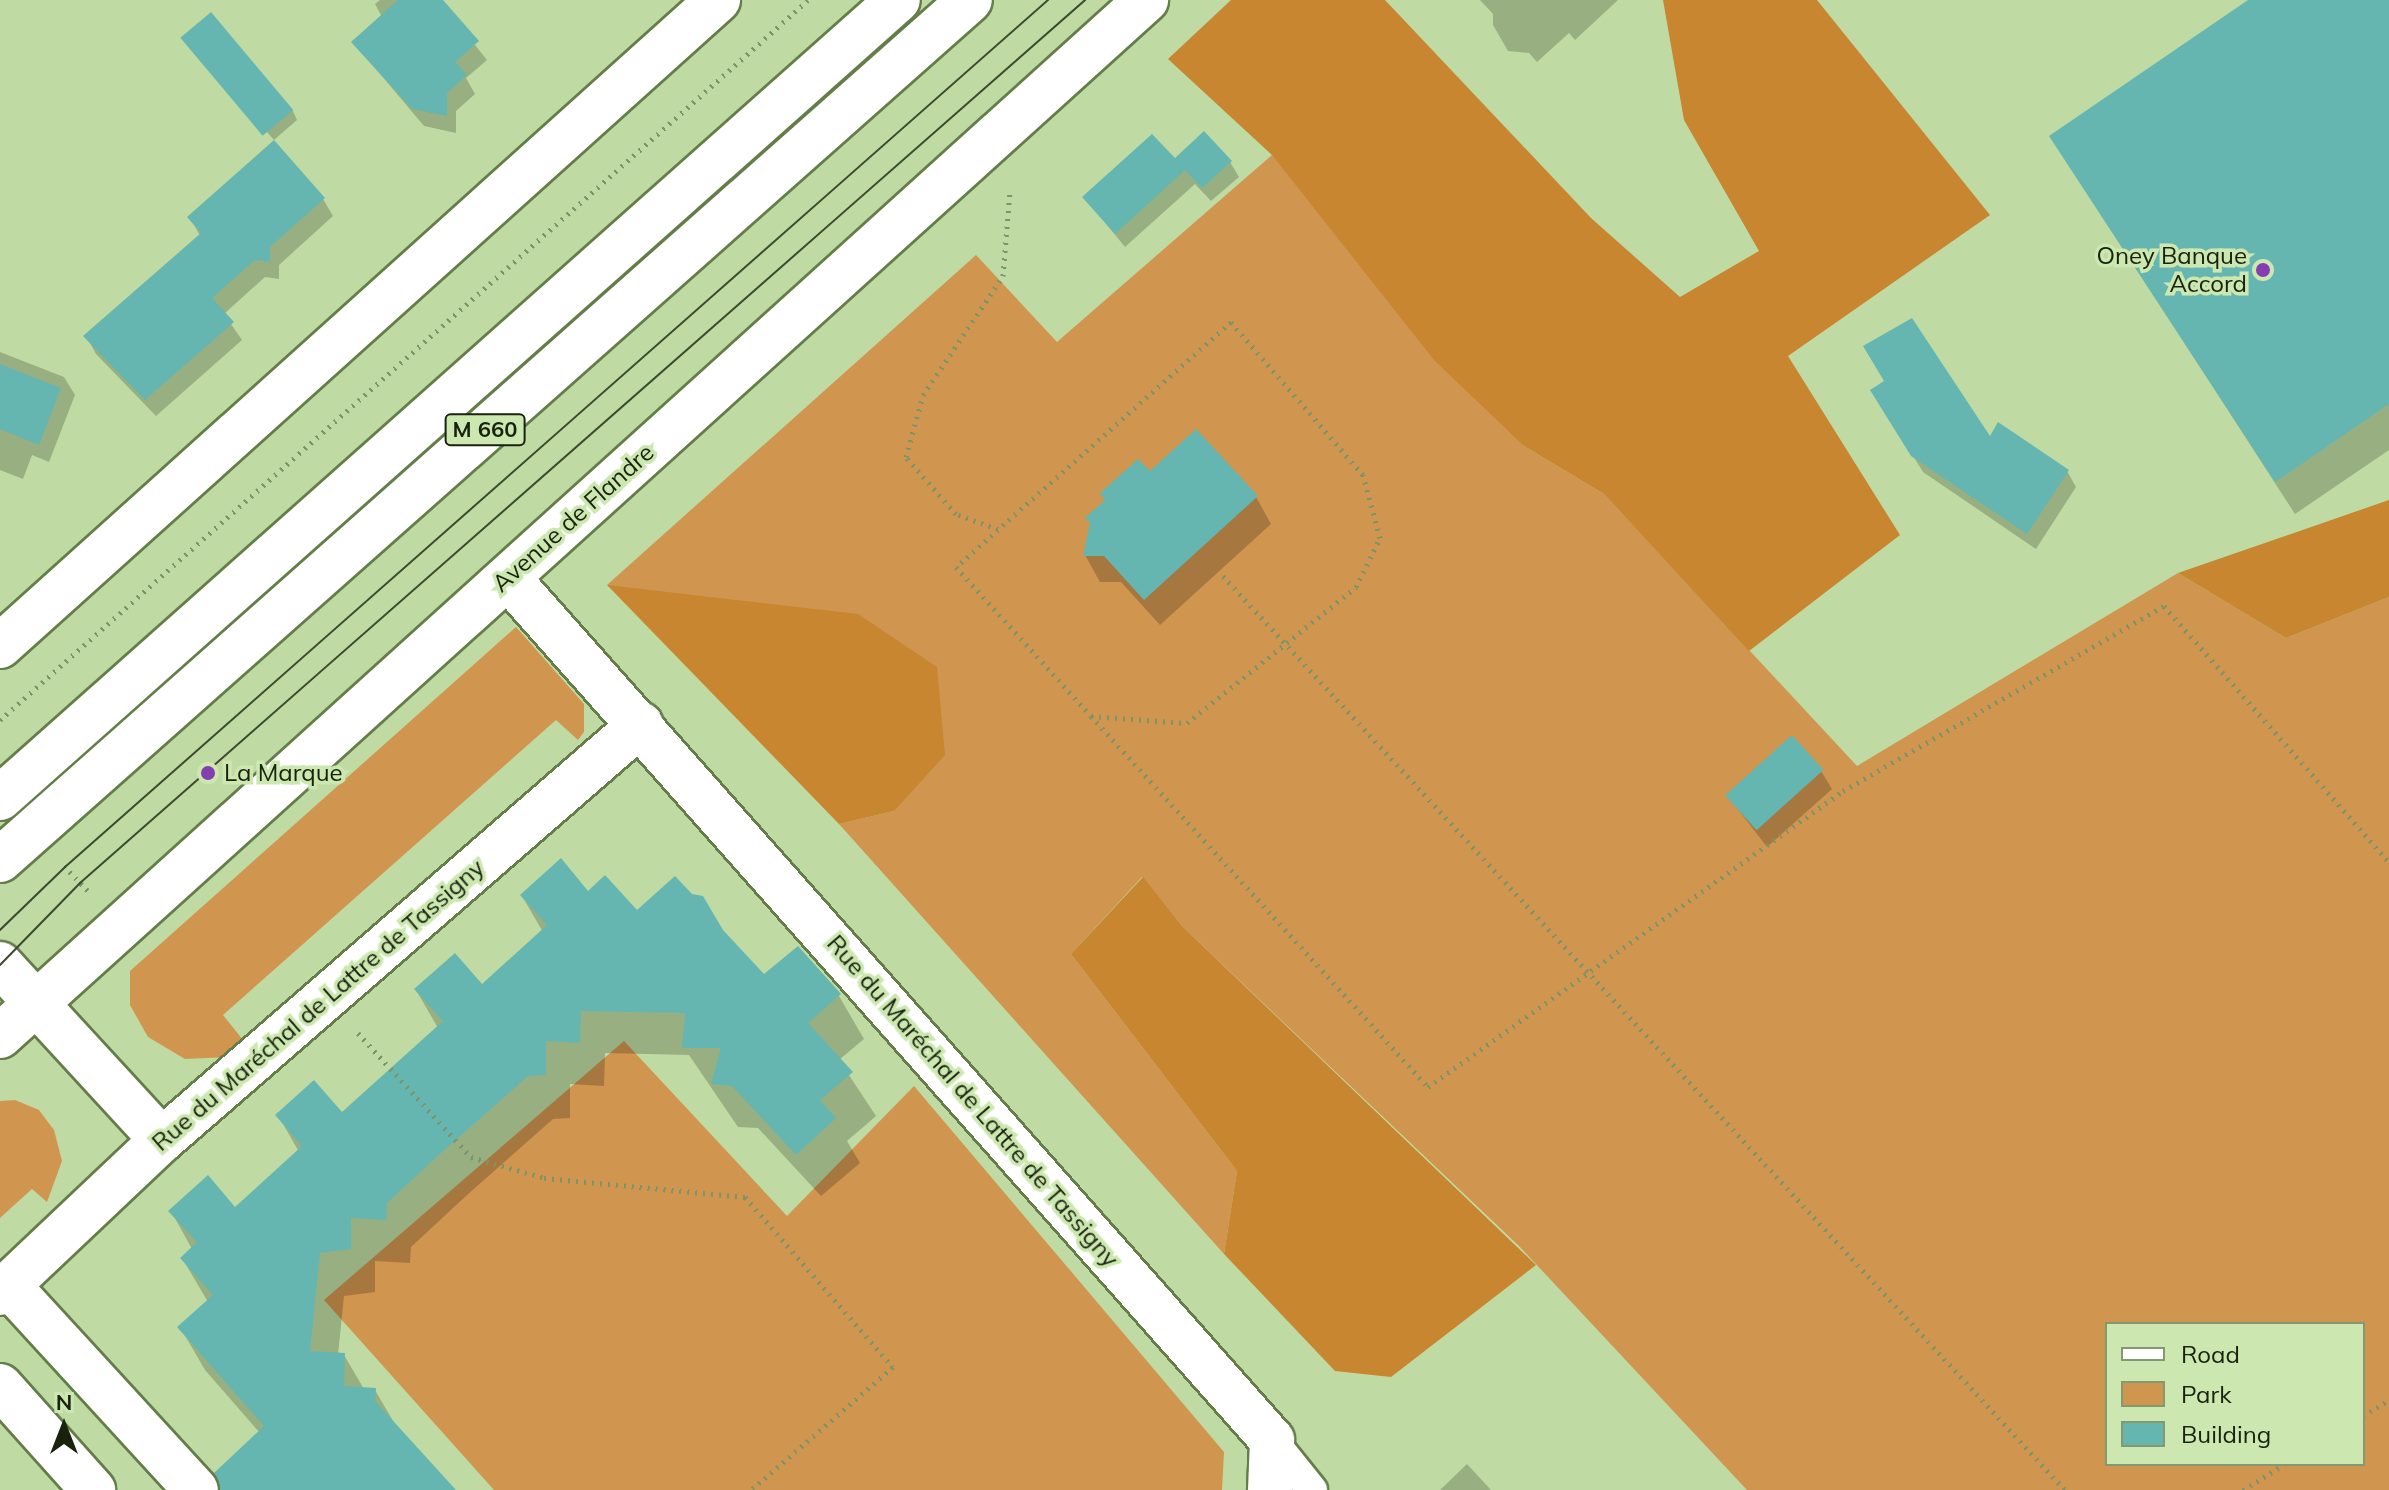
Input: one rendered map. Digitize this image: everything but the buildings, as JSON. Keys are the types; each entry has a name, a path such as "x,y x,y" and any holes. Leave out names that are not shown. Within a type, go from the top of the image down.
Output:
{"street":[{"path":"0,646 718,0"},
{"name":"M 660","path":"0,798 898,0"},
{"name":"M 660","path":"0,860 970,0"},
{"name":"Avenue de Flandre","path":"0,1036 1146,0"},
{"name":"Rue du Maréchal de Lattre de Tassigny","path":"508,578 641,724 1272,1440"},
{"name":"Rue du Maréchal de Lattre de Tassigny","path":"4,1289 162,1140 641,724"},
{"path":"0,964 162,1140"},
{"path":"4,1289 196,1490"},
{"path":"0,1386 93,1490"},
{"path":"1270,1490 1272,1440"}],"lane":[{"path":"1272,1440 1312,1490"}],"path":[{"path":"0,720 808,0"},
{"path":"990,138 1013,196 1003,276 923,395 906,457 956,514 998,529"},
{"path":"1091,716 1187,723 1287,647 1356,587 1380,538 1363,475 1231,322 956,567 1091,716 1428,1087 1843,791 2164,606 2389,862"},
{"path":"1223,576 1586,974 2065,1490"},
{"path":"325,997 471,1157 544,1178 745,1197 893,1367 751,1490"},
{"path":"2365,1415 2389,1400"},
{"path":"2243,1490 2282,1466"}],"green space":[{"path":"1272,155 1524,446 1604,494 1857,766 2178,573 2286,638 2389,597 2389,1490 1747,1490 1520,1247 1182,926 1142,877 1071,954 1237,1171 1224,1254 839,824 894,811 607,585 976,255 1057,342"},
{"path":"516,627 584,704 584,732 578,740 556,720 223,1015 247,1045 229,1057 185,1059 148,1037 130,1005 130,971"},
{"path":"624,1041 787,1216 914,1086 1224,1452 1222,1490 494,1490 324,1300"},
{"path":"15,1100 39,1110 54,1130 62,1161 47,1202 32,1189 0,1218 0,1101"}],"shaded area":[{"path":"1231,0 1385,0 1591,218 1680,297 1759,251 1684,120 1663,0 1817,0 1990,215 1788,356 1900,535 1749,651 1604,494 1524,446 1434,360 1272,155 1168,59"},
{"path":"2389,500 2389,597 2286,638 2178,573"},
{"path":"607,585 858,614 937,667 945,755 894,811 839,824"},
{"path":"1143,877 1182,926 1536,1265 1391,1377 1335,1371 1224,1254 1237,1171 1071,954"}],"tram line":[{"path":"0,930 65,867 1048,0"},
{"path":"0,965 80,883 1085,0"}],"place":[{"name":"Oney Banque Accord","path":"2263,270"},
{"name":"La Marque","path":"208,773"}]}
